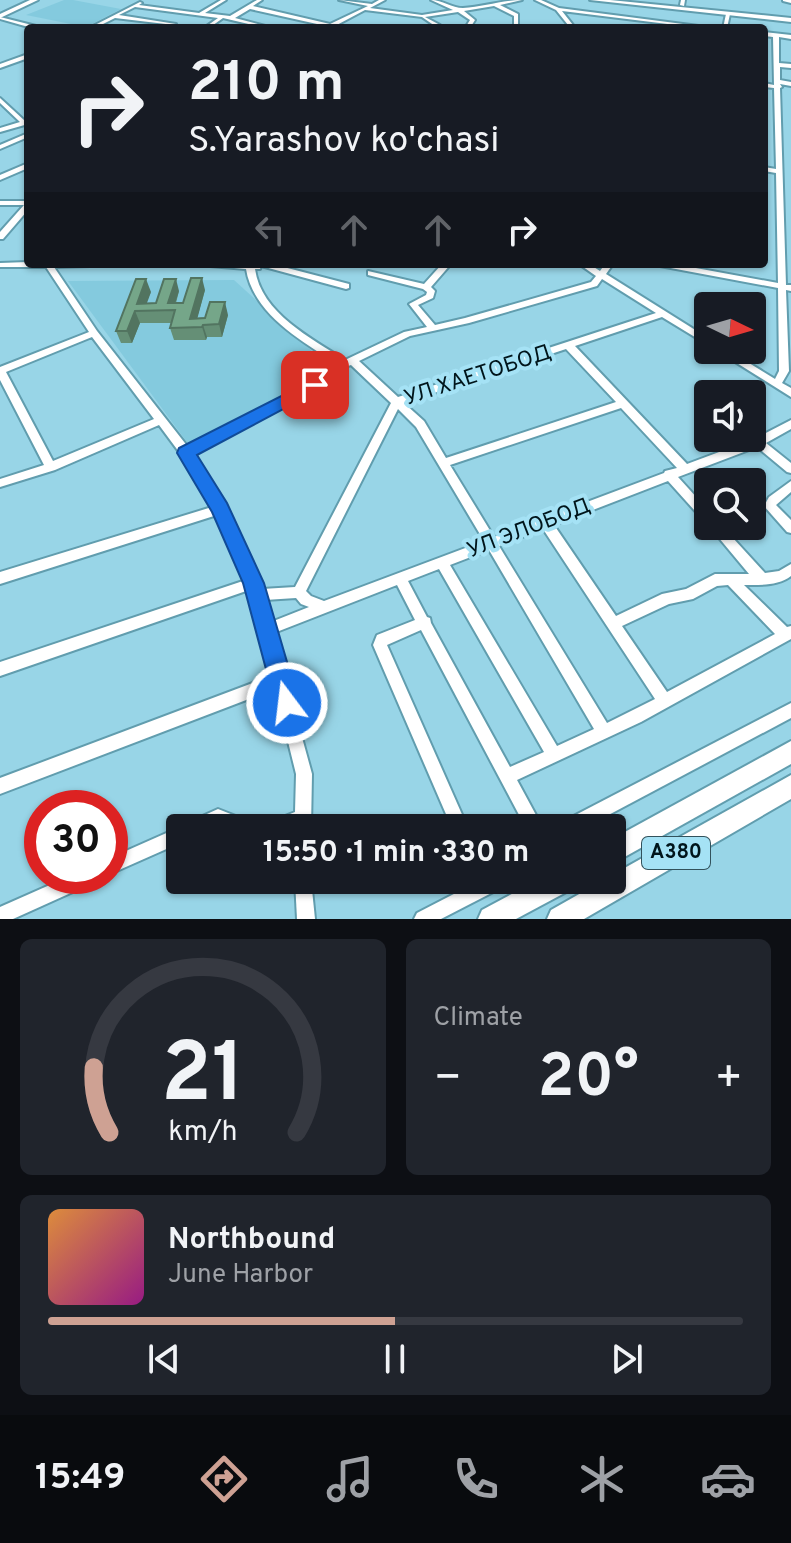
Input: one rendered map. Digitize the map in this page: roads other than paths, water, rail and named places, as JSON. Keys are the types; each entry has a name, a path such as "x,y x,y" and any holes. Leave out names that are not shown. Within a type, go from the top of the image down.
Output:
{"highway":[{"name":"A380","path":"626,844 791,752"},
{"name":"A380","path":"560,919 791,786"},
{"path":"491,919 537,894"}],"main road":[{"path":"0,15 27,0"},
{"path":"0,15 35,0"},
{"path":"593,0 791,20"},
{"path":"608,0 791,20"}],"street":[{"path":"35,0 51,3 59,0"},
{"path":"98,24 146,0"},
{"path":"199,14 224,0"},
{"path":"231,18 260,0"},
{"path":"342,0 372,6"},
{"path":"334,24 383,0"},
{"path":"433,0 461,11 473,20 470,24"},
{"path":"487,0 516,15 516,24"},
{"path":"365,9 423,17 520,0"},
{"path":"537,0 558,9 662,24"},
{"path":"571,24 587,0"},
{"path":"134,6 231,18 255,24"},
{"path":"249,7 316,24"},
{"path":"558,9 569,24"},
{"path":"174,24 192,13"},
{"path":"726,24 728,14"},
{"path":"0,15 26,24"},
{"path":"113,16 159,24"},
{"path":"212,24 223,17"},
{"path":"414,24 423,17"},
{"path":"423,17 435,24"},
{"path":"628,24 630,19"},
{"path":"768,34 791,37"},
{"path":"776,35 784,371 777,384"},
{"path":"0,66 24,57"},
{"path":"778,65 791,66"},
{"path":"768,85 791,84"},
{"path":"0,100 24,118"},
{"path":"779,102 791,104"},
{"path":"0,130 24,121"},
{"path":"779,123 791,125"},
{"path":"0,147 24,137"},
{"path":"0,178 24,167"},
{"path":"768,170 779,172"},
{"path":"0,203 24,204"},
{"path":"1,236 24,209"},
{"path":"0,265 24,265"},
{"path":"51,268 94,333 186,453 220,509 256,589 265,630 282,679 304,774 303,814"},
{"path":"256,268 251,283 257,294 280,317 348,362 397,401 420,424 604,732"},
{"path":"261,268 346,286"},
{"path":"426,287 443,268"},
{"path":"589,268 694,333"},
{"path":"186,453 341,371 348,362 407,334 594,284 607,268"},
{"path":"700,268 791,288"},
{"path":"371,273 431,291 430,296 413,304 434,329"},
{"name":"УЛ ХАЕТОБОД","path":"299,592 397,401 663,314"},
{"path":"51,467 0,371 94,333"},
{"path":"569,346 684,468"},
{"path":"744,364 791,393"},
{"path":"442,463 622,404"},
{"path":"0,483 51,467 162,420"},
{"name":"УЛ ЭЛОБОД","path":"766,438 791,424"},
{"path":"766,449 791,469"},
{"name":"УЛ ЭЛОБОД","path":"265,630 730,452"},
{"path":"669,474 694,502"},
{"path":"791,485 770,506 791,528"},
{"path":"0,578 220,509"},
{"path":"545,522 665,701"},
{"path":"727,540 762,579"},
{"path":"442,563 553,754"},
{"path":"613,624 667,598 688,595 715,580 762,579 782,576 791,569"},
{"path":"400,579 528,814"},
{"path":"509,776 665,701 788,634 731,580"},
{"path":"0,669 256,589 299,592 306,600 326,608"},
{"path":"425,622 382,640 380,645 454,814"},
{"path":"0,786 282,679"},
{"path":"594,814 791,710"},
{"path":"128,858 166,841"},
{"path":"0,916 49,894"},
{"path":"304,894 306,919"},
{"path":"423,919 468,894"}]}
